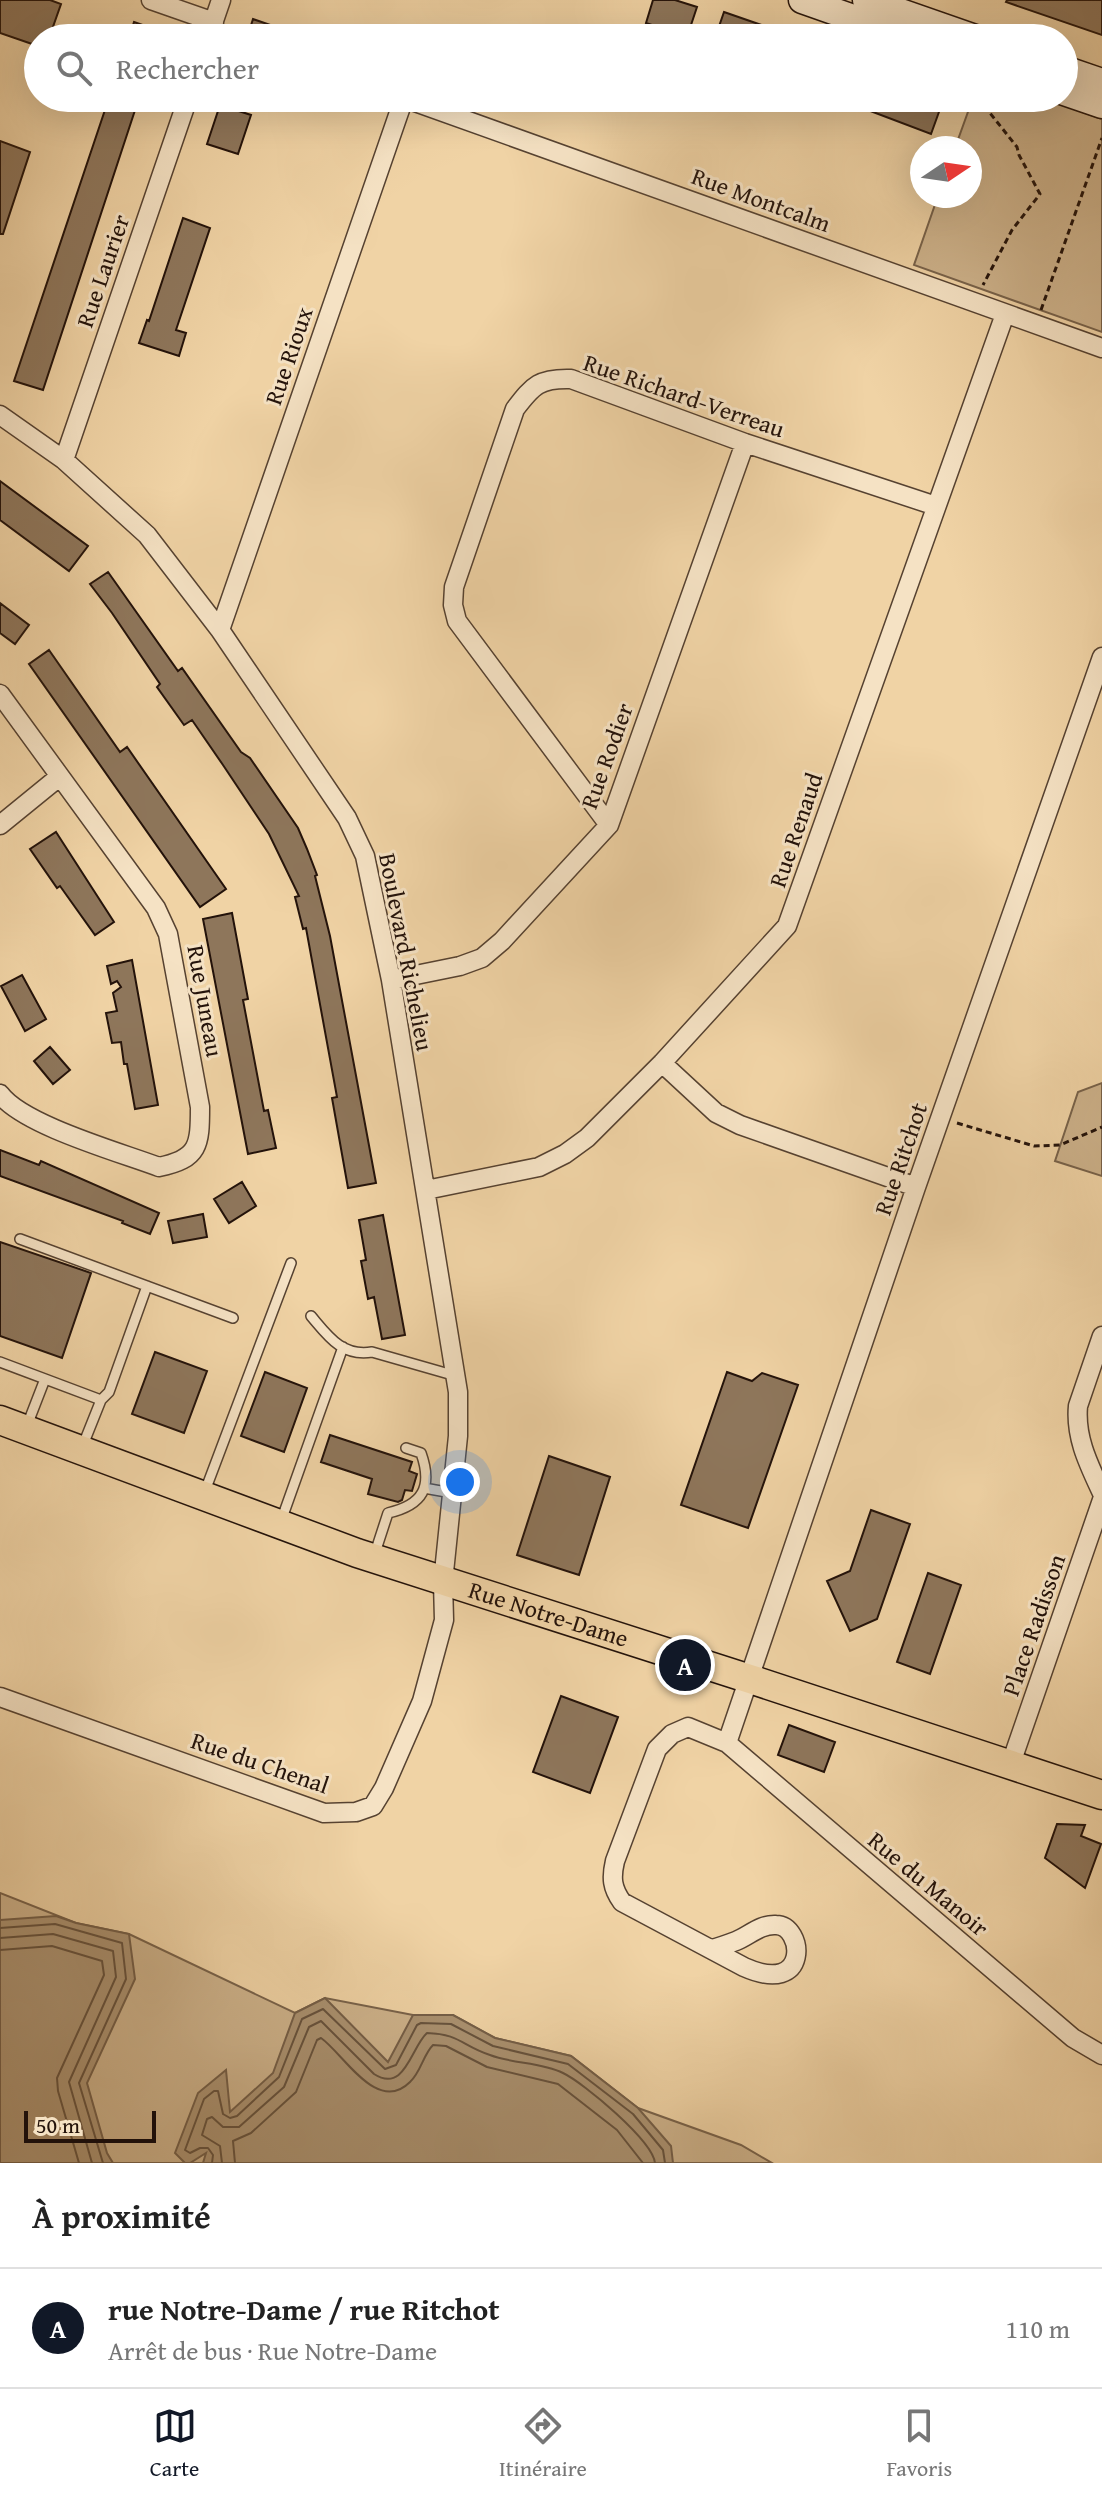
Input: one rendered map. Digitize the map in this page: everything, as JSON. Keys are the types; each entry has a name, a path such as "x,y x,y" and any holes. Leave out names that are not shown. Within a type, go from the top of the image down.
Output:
{"main road":[{"name":"Rue Notre-Dame","path":"13,1425 373,1559 1102,1795"}],"street":[{"path":"151,0 199,24"},
{"path":"213,24 221,0"},
{"path":"802,0 859,6 924,24"},
{"path":"859,6 888,24"},
{"path":"1078,74 1102,82"},
{"path":"1078,97 1102,105"},
{"name":"Rue Laurier","path":"64,460 183,112"},
{"name":"Rue Rioux","path":"220,630 399,112"},
{"name":"Rue Montcalm","path":"443,112 1102,348"},
{"name":"Rue Renaud","path":"426,1190 539,1167 587,1138 662,1063 787,926 1005,314"},
{"name":"Rue Richard-Verreau","path":"609,825 457,621 453,605 454,587 515,409 530,389 549,378 571,379 745,443 936,506"},
{"name":"Boulevard Richelieu","path":"0,415 64,460 147,535 220,630 347,818 365,856 391,980 456,1376 458,1436 443,1582"},
{"name":"Rue Rodier","path":"391,980 460,966 482,958 502,941 609,825 745,443"},
{"name":"Rue Ritchot","path":"727,1743 916,1187 1102,657"},
{"name":"Rue Juneau","path":"0,694 156,908 168,934 200,1107 200,1132 195,1152 179,1163 159,1167 30,1118 7,1104 0,1094"},
{"path":"0,825 59,777"},
{"path":"662,1063 716,1113 740,1125 916,1187"},
{"path":"1102,1336 1078,1406 1077,1418 1080,1442 1102,1493"},
{"name":"Place Radisson","path":"1010,1766 1102,1500"},
{"name":"Rue du Chenal","path":"0,1697 324,1813 356,1812 373,1806 384,1788 422,1701 444,1620 443,1582"},
{"name":"Rue du Manoir","path":"712,1949 622,1902 614,1891 612,1876 657,1749 672,1734 688,1727 727,1743 1073,2038 1102,2055"}],"lane":[{"path":"20,1239 233,1318"},
{"path":"203,1496 291,1263"},
{"path":"81,1450 101,1400 109,1392 147,1286"},
{"path":"311,1316 333,1342 358,1354 372,1352 456,1376"},
{"path":"280,1525 343,1347"},
{"path":"0,1362 101,1400"},
{"path":"13,1425 45,1379"},
{"path":"373,1559 388,1513 418,1502 424,1488 427,1471 421,1453 406,1448"},
{"path":"424,1488 452,1493"}],"path":[{"path":"973,302 1012,230 1040,194 1017,147 989,112"},
{"path":"1036,325 1102,138"},
{"path":"940,1118 1034,1146 1060,1145 1102,1127"}],"shaded area":[{"path":"1078,110 1102,119 1102,332 914,265 934,208 982,208 982,136 959,136 968,112"},
{"path":"1102,1083 1102,1176 1055,1161 1078,1092"},
{"path":"0,1893 76,1923 129,1934 295,2013 325,1998 413,2015 453,2015 495,2038 571,2056 638,2108 741,2145 772,2163 0,2163"}],"water":[{"path":"56,1916 129,1934 135,1979 87,2083 107,2153 113,2163 0,2163 0,1920"},
{"path":"325,1998 388,2062 413,2015 453,2015 495,2038 571,2056 638,2108 671,2146 673,2163 203,2163 206,2153 185,2163 175,2153 198,2093 226,2070 230,2112 273,2073 295,2013"}],"building":[{"path":"0,0 50,0 61,4 54,24 24,24 24,41 0,33"},
{"path":"653,0 675,0 697,7 691,24 646,23"},
{"path":"1102,0 1102,35 1078,27 1078,24 1006,2"},
{"path":"724,12 758,24 720,24"},
{"path":"104,112 134,112 43,390 14,381"},
{"path":"218,112 251,115 238,154 207,144"},
{"path":"873,112 939,112 931,134"},
{"path":"0,141 30,152 3,234 0,234"},
{"path":"183,218 210,228 176,330 186,333 179,356 139,343"},
{"path":"0,481 88,546 69,571 0,520"},
{"path":"108,572 178,671 182,668 241,752 250,758 298,828 317,875 376,1183 348,1188 332,1098 337,1097 306,928 303,929 295,897 299,896 269,834 223,765 192,720 184,725 157,687 160,684 90,584"},
{"path":"0,603 29,625 15,644 0,633"},
{"path":"49,650 120,752 127,747 226,889 200,907 29,664"},
{"path":"56,832 114,922 95,935 30,849"},
{"path":"232,913 248,999 243,1000 264,1111 268,1110 276,1148 248,1154 203,919"},
{"path":"132,960 158,1105 135,1109 121,1042 112,1043 106,1013 117,1011 113,993 121,987 117,981 111,984 107,966"},
{"path":"22,975 46,1019 25,1031 1,986"},
{"path":"50,1047 70,1070 53,1084 34,1061"},
{"path":"0,1150 39,1165 41,1161 159,1213 150,1234 0,1176"},
{"path":"242,1182 256,1206 229,1223 214,1199"},
{"path":"203,1214 207,1237 173,1243 168,1221"},
{"path":"383,1215 405,1335 382,1339 374,1297 368,1299 361,1261 366,1260 359,1220"},
{"path":"0,1242 91,1273 62,1358 0,1336"},
{"path":"155,1352 207,1371 184,1433 132,1414"},
{"path":"265,1372 307,1388 284,1452 241,1436"},
{"path":"727,1372 752,1381 762,1373 798,1385 748,1528 681,1505"},
{"path":"330,1435 412,1462 409,1471 417,1474 412,1491 405,1490 402,1500 398,1502 368,1494 372,1479 321,1462"},
{"path":"549,1456 610,1477 579,1575 517,1555"},
{"path":"871,1510 910,1524 877,1619 850,1631 827,1581 850,1571"},
{"path":"928,1573 961,1585 930,1674 897,1662"},
{"path":"561,1696 618,1717 590,1793 533,1772"},
{"path":"789,1725 835,1742 824,1772 778,1755"},
{"path":"1057,1824 1085,1825 1081,1836 1101,1844 1085,1888 1045,1858"}],"place":[{"name":"rue Notre-Dame / rue Ritchot","path":"685,1665"}]}
